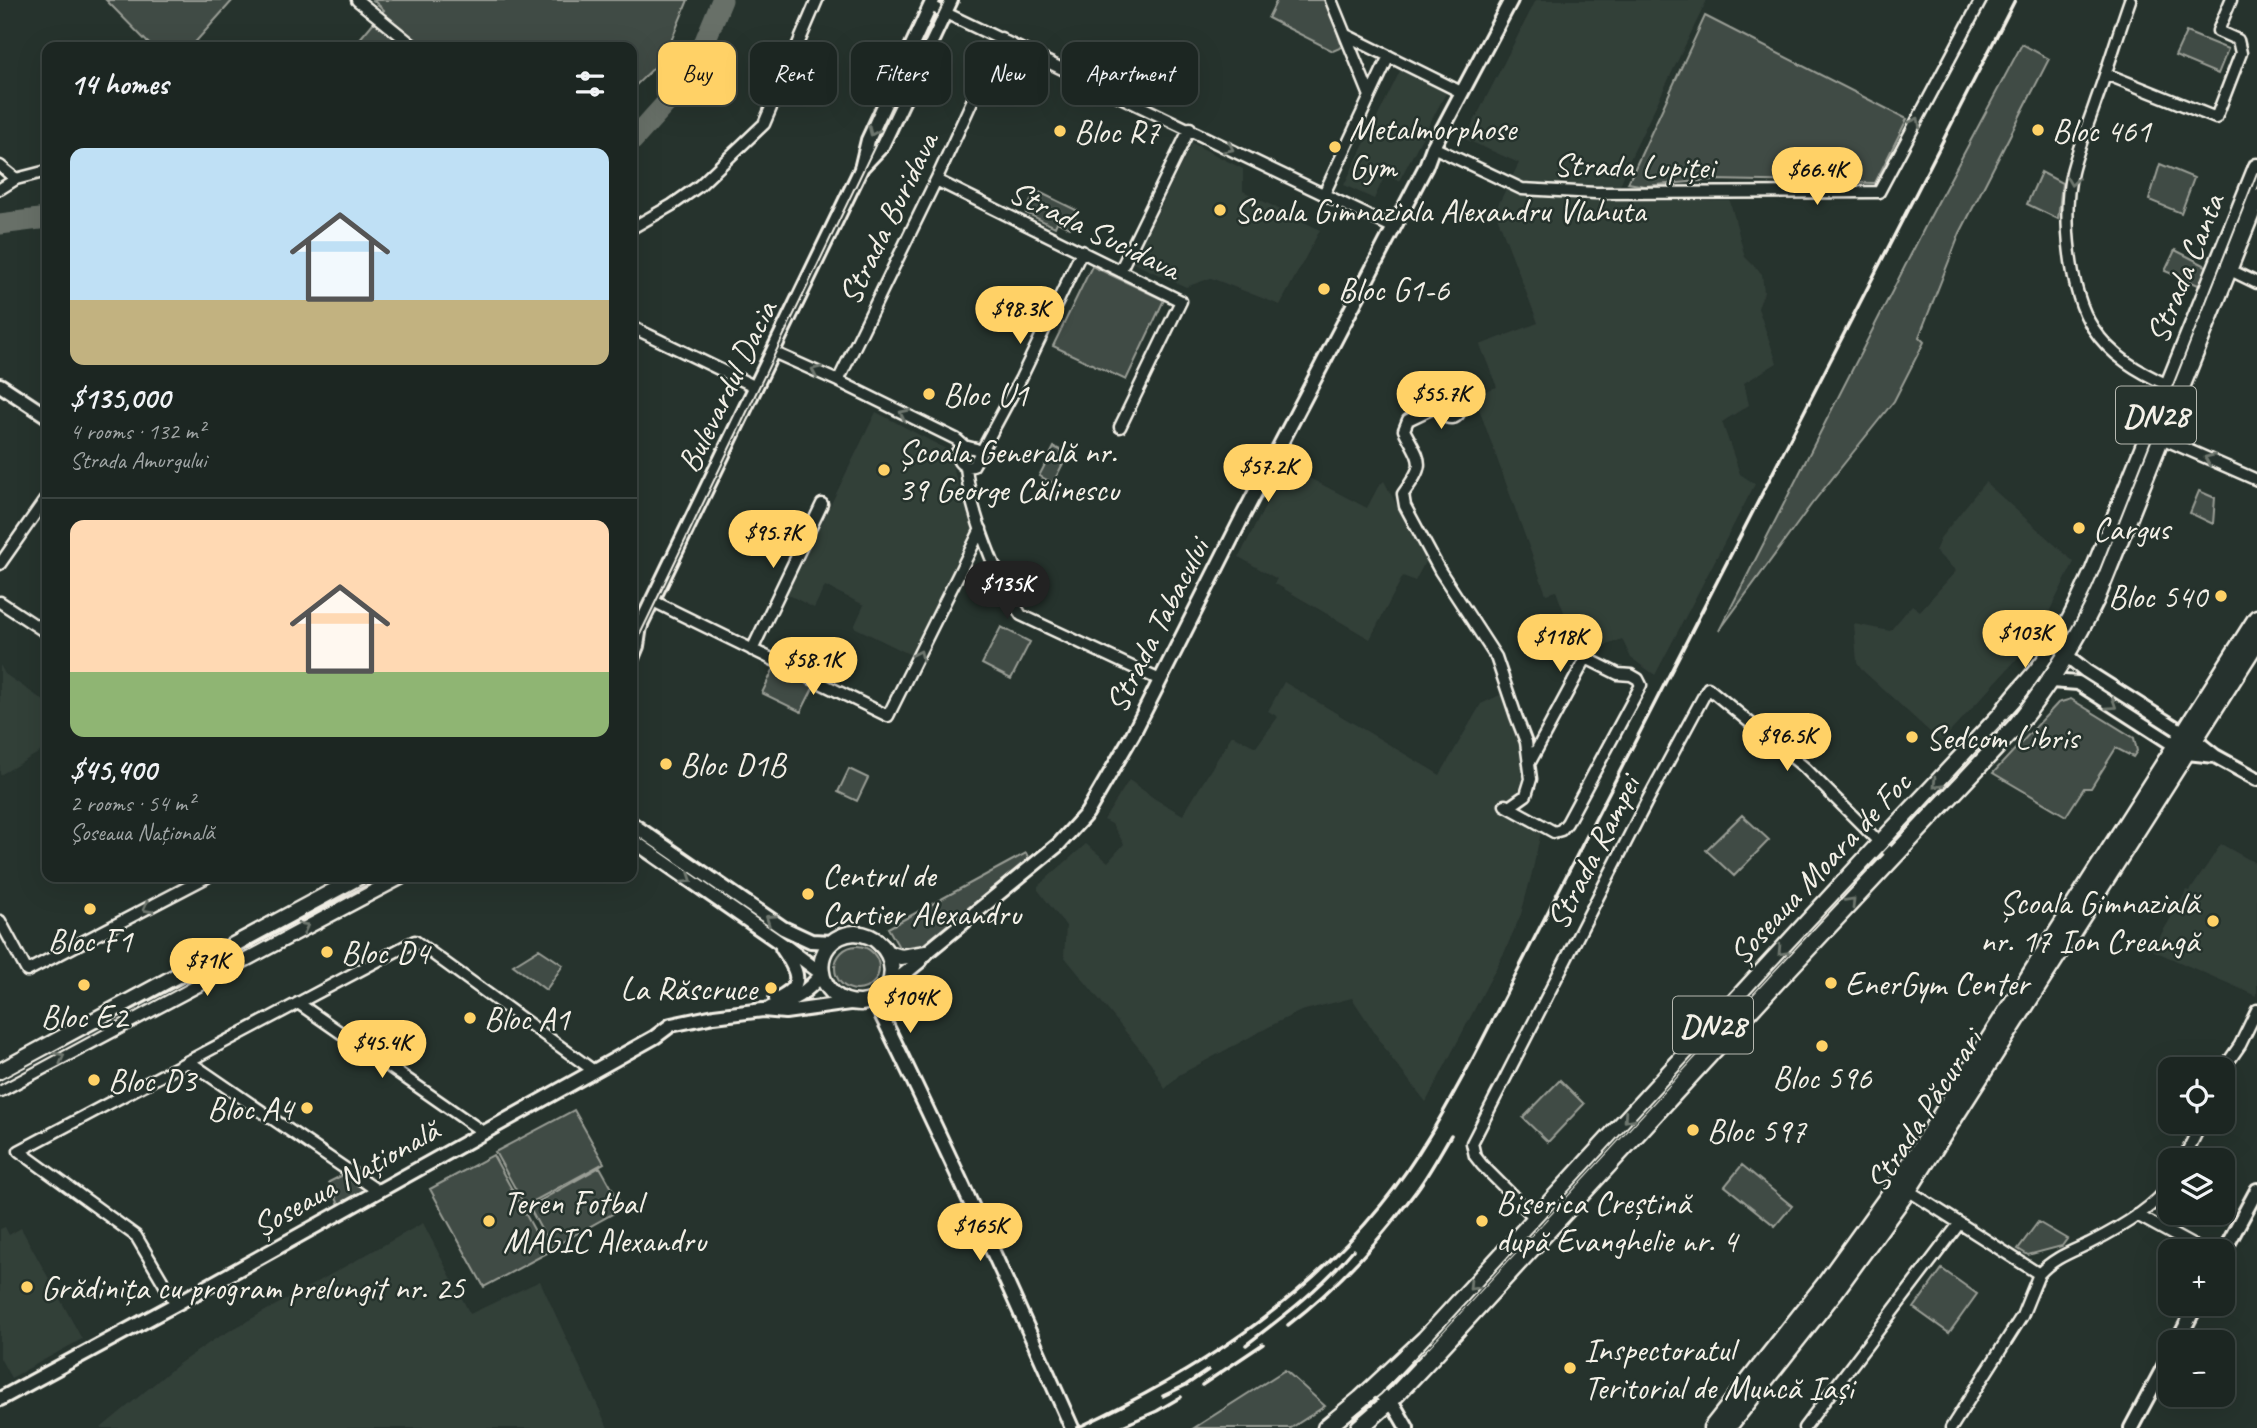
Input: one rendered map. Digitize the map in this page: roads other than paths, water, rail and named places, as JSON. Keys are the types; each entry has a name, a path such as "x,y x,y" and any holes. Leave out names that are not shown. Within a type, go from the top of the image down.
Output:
{"main road":[{"name":"Strada Canta","path":"2066,655 2096,599 2161,438 2257,167"},
{"name":"Strada Canta","path":"2046,659 2068,624 2094,570 2168,385 2257,198"},
{"path":"2186,743 2257,618"},
{"path":"2186,743 2257,641"},
{"name":"Șoseaua Moara de Foc","path":"1359,1428 1389,1402 2016,726 2051,681 2066,655"},
{"name":"Șoseaua Moara de Foc","path":"1374,1387 1425,1339 2002,714 2046,659"},
{"name":"Strada Păcurari","path":"1727,1428 1835,1291 2186,743"},
{"path":"0,1071 350,882"},
{"path":"0,1089 391,882"},
{"path":"864,934 881,943 888,953 891,970 887,988 874,1000 866,1003 850,1003 838,998 822,974 823,956 838,936 864,934"},
{"path":"888,953 901,957 926,953"},
{"name":"Strada Păcurari","path":"1712,1428 1903,1187"},
{"name":"DN28","path":"1326,1428 1374,1387"}],"street":[{"path":"357,0 409,42"},
{"path":"637,225 699,186 764,124 817,0"},
{"name":"Bulevardul Dacia","path":"861,169 882,146 951,0"},
{"path":"1331,0 1370,96"},
{"name":"Strada Tabacului","path":"887,988 1058,845 1080,822 1101,791 1511,0"},
{"name":"Strada Lupiței","path":"1433,147 1522,189 1596,193 1879,192 1981,0"},
{"path":"2130,0 2072,174 2069,208 2070,258 2077,289 2092,328 2130,366 2168,385"},
{"path":"2106,74 2216,118 2241,53 2238,40 2218,31 2231,0"},
{"path":"932,3 946,13 1394,228"},
{"name":"Bulevardul Dacia","path":"637,627 653,601 861,169 869,140 932,3"},
{"path":"1346,35 1461,92"},
{"name":"Strada Buridava","path":"838,381 936,180 1001,38"},
{"path":"1324,194 1389,56"},
{"path":"1120,271 1189,128"},
{"path":"0,166 16,179"},
{"path":"0,189 16,179 42,172"},
{"name":"Strada Sucidava","path":"936,180 1181,300 1119,427"},
{"path":"964,446 957,452 957,458 960,464 966,467 973,466 1021,378 1082,251"},
{"path":"2223,267 2255,282"},
{"path":"637,329 757,387"},
{"path":"773,352 956,439 964,446 976,449 979,454"},
{"path":"0,385 42,413"},
{"path":"1442,407 1437,406 1408,420 1404,430 1420,459 1420,468 1403,494 1405,506 1440,571 1496,657 1525,743 1531,779 1526,795 1506,805 1554,832 1561,830 1641,685 1638,679 1631,675 1618,674 1586,658 1529,764"},
{"path":"2161,438 2257,480"},
{"path":"966,467 968,485 981,529 1008,596 1021,615 1160,680"},
{"path":"0,565 42,504"},
{"path":"752,650 822,505"},
{"path":"653,601 888,716 981,529"},
{"path":"0,602 42,630"},
{"path":"2066,655 2186,743"},
{"name":"Strada Canta","path":"2002,714 2058,659 2066,655"},
{"path":"2051,681 2078,683 2257,779"},
{"name":"Strada Rampei","path":"1549,1230 1482,1165 1475,1156 1472,1143 1647,801 1708,688 1805,768 1881,843"},
{"path":"637,827 783,928 811,941 832,942"},
{"path":"637,843 822,974"},
{"path":"1881,843 1894,857"},
{"path":"0,921 27,971 197,882"},
{"path":"736,1013 781,997 796,985 795,967 776,940"},
{"path":"176,1304 136,1236 19,1152 415,941 594,1071"},
{"name":"Șoseaua Națională","path":"763,1010 796,998 809,989 822,974"},
{"path":"874,1000 917,1086 1072,1428"},
{"path":"298,1003 483,1132"},
{"name":"Șoseaua Națională","path":"0,1399 655,1037 671,1024 736,1013 763,1010 785,1012 850,1003"},
{"path":"2232,1057 2257,1010"},
{"path":"188,1061 378,1191"},
{"path":"1903,1187 2039,1274"},
{"path":"2231,1239 2257,1190"},
{"path":"1951,1428 2022,1316 2039,1274 2049,1263 2093,1242 2158,1199"},
{"path":"2137,1214 2182,1239"},
{"path":"1804,1428 1959,1224"},
{"path":"2131,1428 2158,1377"},
{"path":"1374,1387 1389,1402 1407,1428"}],"waterway":[{"path":"637,135 669,100 700,53 722,0"},
{"path":"0,224 42,219"}],"tram line":[{"path":"637,641 945,0"},
{"path":"1340,1428 1381,1394 1429,1343 2032,689 2083,608 2099,572 2257,173"},
{"path":"0,1085 376,882"}],"railway":[{"path":"1077,1428 1203,1360 1279,1306 1349,1242 1381,1205 1419,1152 1474,1056 2015,0"},
{"path":"1288,1325 1356,1264 1386,1230 1424,1180 1451,1135"},
{"path":"1246,1345 1316,1289 1353,1250"},
{"path":"1202,1385 1263,1344"},
{"path":"1163,1396 1208,1370"},
{"path":"1118,1428 1181,1397"}],"place":[{"name":"Bloc 461","path":"2038,130"},
{"name":"Bloc R7","path":"1060,131"},
{"name":"Metalmorphose Gym","path":"1335,147"},
{"name":"Scoala Gimnaziala Alexandru Vlahuta","path":"1220,210"},
{"name":"Bloc G1-6","path":"1324,289"},
{"name":"Bloc U1","path":"929,394"},
{"name":"Școala Generală nr. 39 George Călinescu","path":"884,470"},
{"name":"Cargus","path":"2079,528"},
{"name":"Bloc 540","path":"2221,596"},
{"name":"Sedcom Libris","path":"1912,737"},
{"name":"Bloc D1B","path":"666,764"},
{"name":"Centrul de Cartier Alexandru","path":"808,894"},
{"name":"Bloc F1","path":"90,909"},
{"name":"Școala Gimnazială nr. 17 Ion Creangă","path":"2213,921"},
{"name":"Bloc D4","path":"327,952"},
{"name":"EnerGym Center","path":"1831,983"},
{"name":"Bloc E2","path":"84,985"},
{"name":"La Răscruce","path":"771,988"},
{"name":"Bloc A1","path":"470,1018"},
{"name":"Bloc 596","path":"1822,1046"},
{"name":"Bloc D3","path":"94,1080"},
{"name":"Bloc A4","path":"307,1108"},
{"name":"Bloc 597","path":"1693,1130"},
{"name":"Teren Fotbal MAGIC Alexandru","path":"489,1221"},
{"name":"Biserica Creștină după Evanghelie nr. 4","path":"1482,1221"},
{"name":"Grădinița cu program prelungit nr. 25","path":"27,1287"},
{"name":"Inspectoratul Teritorial de Muncă Iași","path":"1570,1368"}]}
